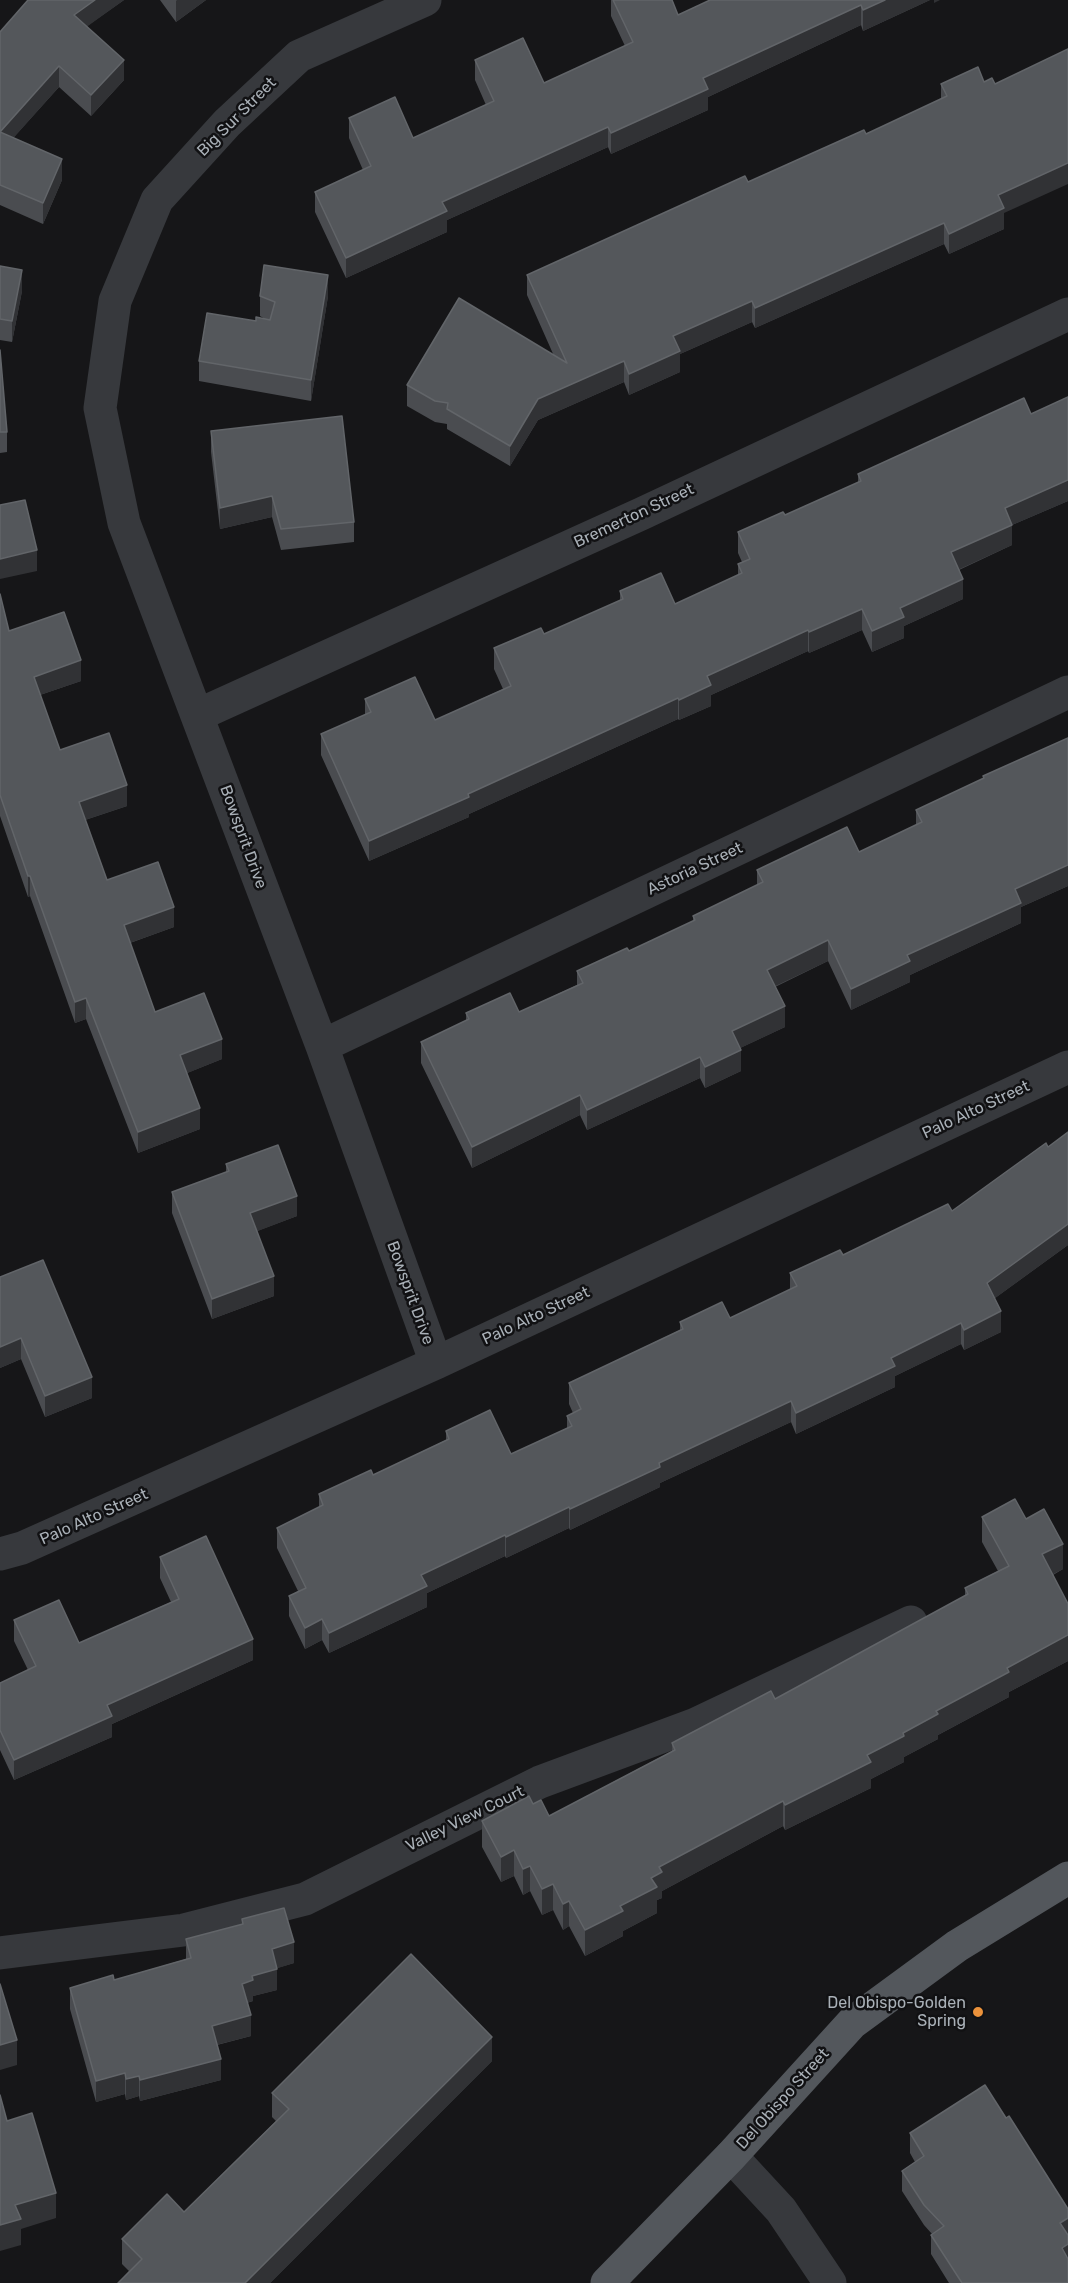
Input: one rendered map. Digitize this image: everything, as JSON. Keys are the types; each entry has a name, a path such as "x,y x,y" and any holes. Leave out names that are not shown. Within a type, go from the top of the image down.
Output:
{"main road":[{"name":"Del Obispo Street","path":"607,2283 731,2156 852,2023 957,1946 1068,1878"}],"street":[{"name":"Big Sur Street","path":"116,301 157,200 227,123 299,56 425,0"},
{"name":"Bowsprit Drive","path":"116,301 100,408 124,523 321,1046 436,1363"},
{"name":"Bremerton Street","path":"198,715 630,518 1068,314"},
{"name":"Astoria Street","path":"321,1046 1068,692"},
{"name":"Palo Alto Street","path":"0,1554 22,1548 436,1363 1068,1067"},
{"name":"Valley View Court","path":"0,1953 184,1930 305,1899 540,1782 696,1724 911,1622"},
{"path":"731,2156 781,2210 830,2283"}],"building":[{"path":"28,0 95,0 74,15 124,60 91,95 59,66 0,132 0,32"},
{"path":"613,0 672,0 678,15 710,0 885,0 863,10 861,5 703,78 708,89 611,133 608,127 442,202 447,211 346,258 315,192 371,166 349,118 395,97 413,138 494,101 475,60 523,38 544,83 633,42"},
{"path":"1068,49 1068,163 998,195 1004,208 949,234 944,223 755,308 752,301 673,336 680,351 629,374 624,361 538,399 510,446 447,409 448,403 435,401 407,385 459,298 567,363 527,275 745,176 748,182 864,130 866,134 947,96 941,84 978,67 984,82 992,78 995,84"},
{"path":"0,132 62,159 43,203 0,185"},
{"path":"264,265 328,275 311,380 199,361 207,313 256,321 256,317 270,320 275,302 260,296"},
{"path":"0,266 22,270 12,321 0,319"},
{"path":"0,350 7,432 0,432"},
{"path":"1068,397 1068,480 1005,508 1012,525 951,552 963,579 900,608 904,617 872,631 862,609 809,632 808,630 707,676 711,685 679,700 678,698 468,794 469,797 369,841 321,734 371,712 365,699 415,677 435,720 511,686 494,648 541,628 544,634 623,599 620,591 661,573 675,604 742,573 738,564 750,559 738,532 783,512 785,515 861,481 858,474 1024,398 1031,414"},
{"path":"342,416 354,522 281,529 272,496 220,508 211,431"},
{"path":"25,500 37,550 0,559 0,505"},
{"path":"0,594 9,631 64,612 81,660 34,677 60,750 109,733 127,785 79,802 107,880 158,862 174,907 124,925 155,1012 204,993 222,1039 180,1055 200,1108 138,1132 86,998 75,1002 0,795"},
{"path":"1068,738 1068,865 1015,889 1021,903 907,955 910,961 851,989 828,940 767,970 785,1006 732,1031 741,1050 705,1067 700,1057 587,1110 580,1095 472,1147 421,1042 469,1019 466,1013 510,993 519,1012 583,983 577,971 627,948 629,951 695,920 693,916 763,882 757,870 847,827 859,852 922,822 916,810 984,778 983,776"},
{"path":"1068,1132 1068,1224 987,1283 1001,1311 964,1330 961,1323 891,1358 895,1366 796,1413 791,1401 659,1463 660,1467 570,1509 569,1507 506,1537 505,1535 421,1575 427,1586 329,1633 322,1619 305,1628 289,1596 306,1588 277,1528 323,1505 319,1494 371,1470 373,1475 449,1439 446,1431 490,1410 511,1454 572,1426 567,1416 581,1409 569,1383 683,1329 680,1322 722,1302 730,1318 797,1286 790,1273 840,1250 843,1255 948,1204 952,1211 1046,1143 1048,1147"},
{"path":"278,1145 297,1196 250,1213 274,1276 212,1299 172,1192 229,1171 226,1164"},
{"path":"43,1260 92,1377 45,1396 21,1338 0,1347 0,1277"},
{"path":"1015,1499 1026,1519 1044,1509 1063,1544 1042,1554 1068,1604 1068,1635 1007,1668 1009,1672 936,1711 938,1714 903,1733 904,1736 867,1755 871,1762 785,1805 783,1801 659,1867 662,1872 651,1878 657,1887 620,1906 623,1911 585,1930 569,1901 563,1904 553,1884 542,1889 530,1866 523,1869 514,1850 501,1857 482,1821 529,1796 533,1804 541,1800 549,1816 675,1750 672,1743 771,1691 775,1699 968,1594 965,1588 1009,1566 982,1517"},
{"path":"206,1536 253,1639 107,1705 112,1716 14,1760 0,1730 0,1683 36,1666 14,1620 59,1600 79,1643 179,1599 160,1557"},
{"path":"284,1908 294,1942 272,1949 277,1969 252,1976 253,1980 242,1984 251,2015 212,2026 221,2059 140,2080 139,2076 126,2079 125,2073 96,2081 70,1988 113,1975 114,1980 191,1958 186,1939 243,1924 242,1919"},
{"path":"411,1954 492,2037 245,2283 118,2283 142,2259 122,2239 167,2194 184,2212 289,2109 272,2093"},
{"path":"0,1984 17,2040 0,2045"},
{"path":"985,2085 1006,2118 1009,2116 1068,2209 1068,2218 1060,2223 1068,2235 1068,2244 1062,2248 1068,2259 1068,2283 962,2283 931,2235 944,2226 924,2205 902,2171 924,2156 910,2133"},
{"path":"0,2095 7,2121 32,2113 56,2193 15,2205 21,2219 0,2225"}],"place":[{"name":"Del Obispo-Golden Spring","path":"978,2012"}]}
